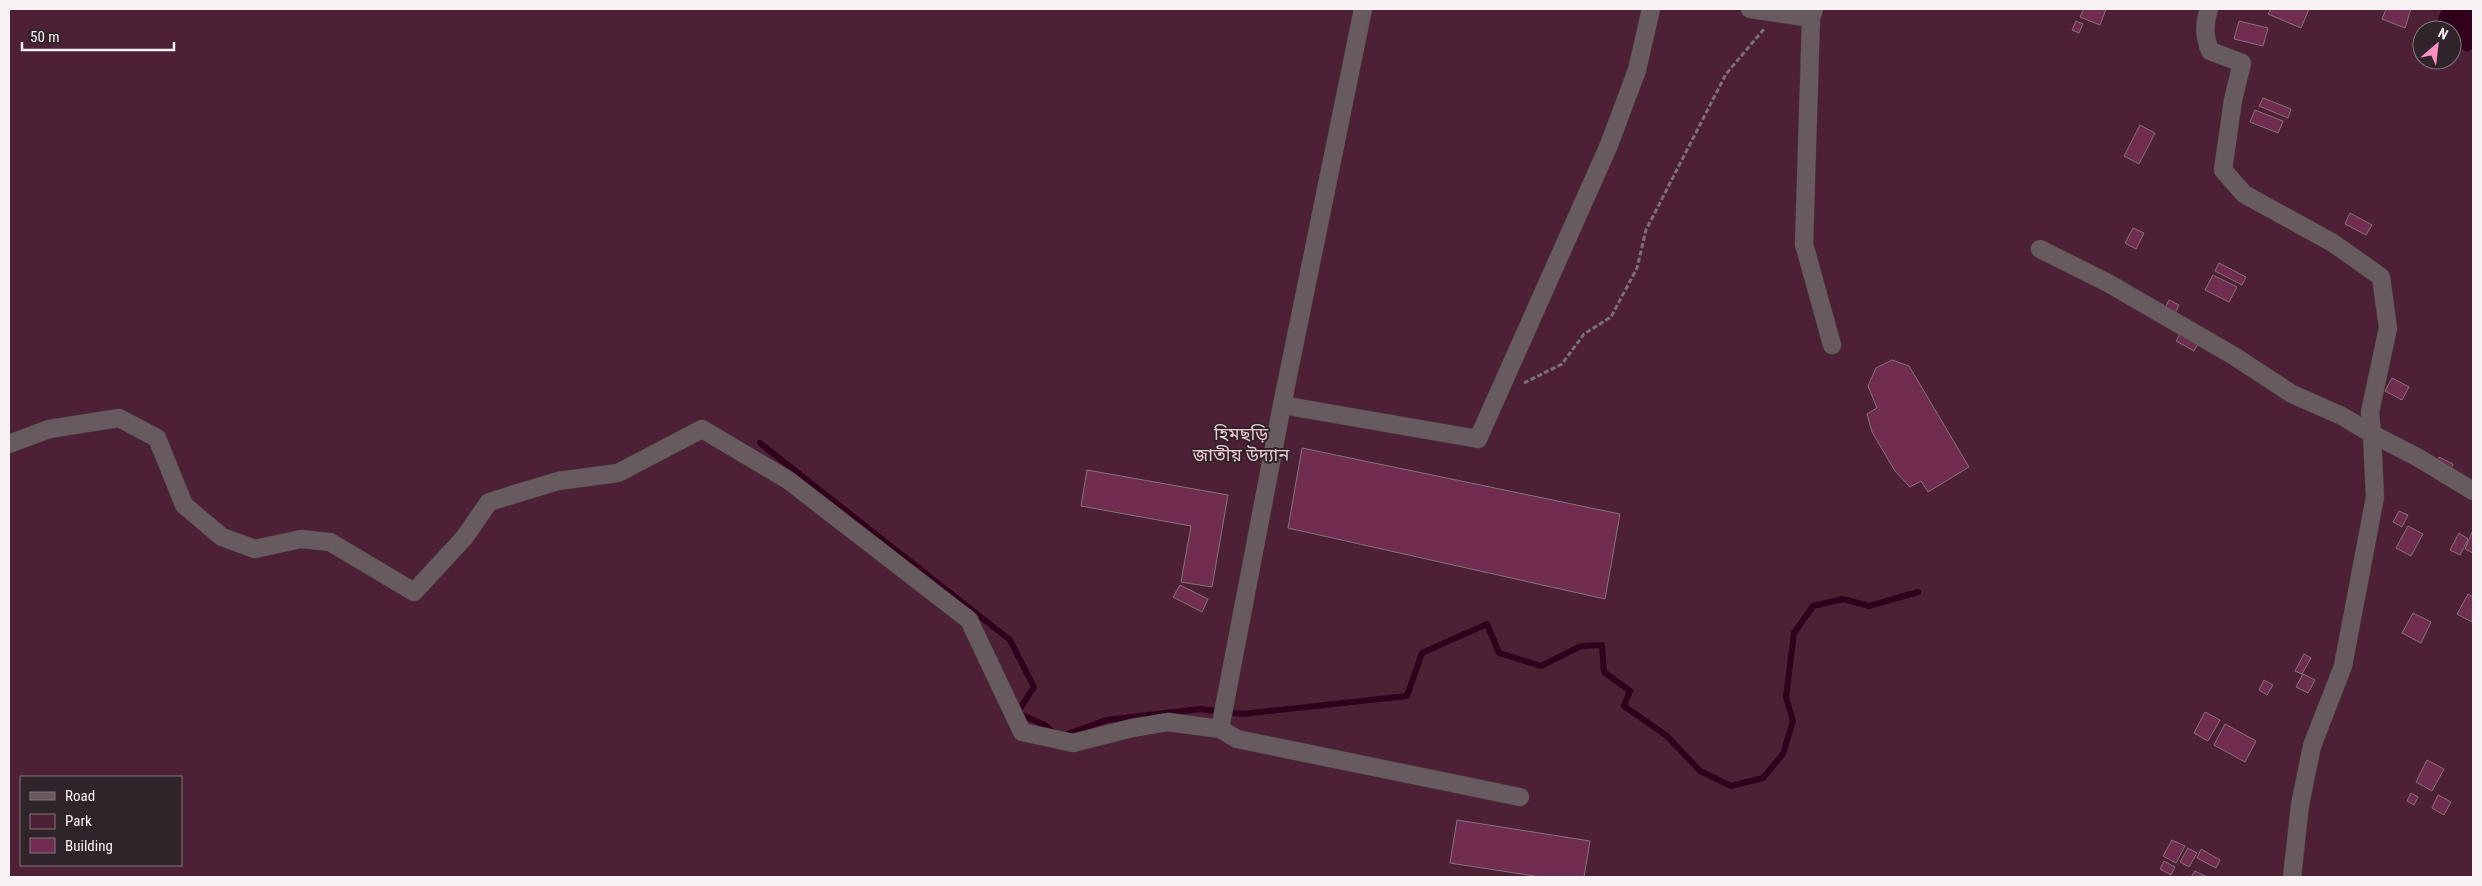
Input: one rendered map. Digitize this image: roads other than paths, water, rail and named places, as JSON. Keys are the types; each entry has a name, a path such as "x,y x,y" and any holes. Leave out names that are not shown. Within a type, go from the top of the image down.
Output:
{"street":[{"path":"1220,729 1282,405 1363,9"},
{"path":"1282,405 1478,439 1609,145 1637,70 1651,9"},
{"path":"1750,9 1777,13 1812,13 1804,244 1832,346"},
{"path":"2209,9 2204,23 2204,36 2210,51 2242,63 2233,100 2223,170 2244,194 2333,243 2381,277 2388,328 2370,412 2375,497 2343,666 2312,746 2300,805 2292,877"},
{"path":"2040,249 2108,283 2234,356 2292,394 2342,416 2417,457 2473,491"},
{"path":"9,444 49,428 118,418 157,438 184,505 222,537 255,549 301,539 330,542 414,592 464,538 489,502 558,481 618,473 702,429 788,480 969,620 1022,732 1073,743 1132,728 1168,722 1220,729 1237,739 1520,798"}],"waterway":[{"path":"760,443 1010,640 1034,687 1017,713 1045,725 1054,733"},
{"path":"1062,736 1106,720 1200,709 1242,714 1407,696 1422,653 1487,624 1499,653 1541,666 1581,646 1602,645 1604,672 1630,691 1624,706 1667,736 1700,771 1731,786 1763,778 1783,754 1793,721 1786,697 1794,633 1813,606 1843,599 1869,606 1918,592"}],"park label":[{"name":"হিমছড়ি জাতীয় উদ্যান","path":"1241,443"}]}
